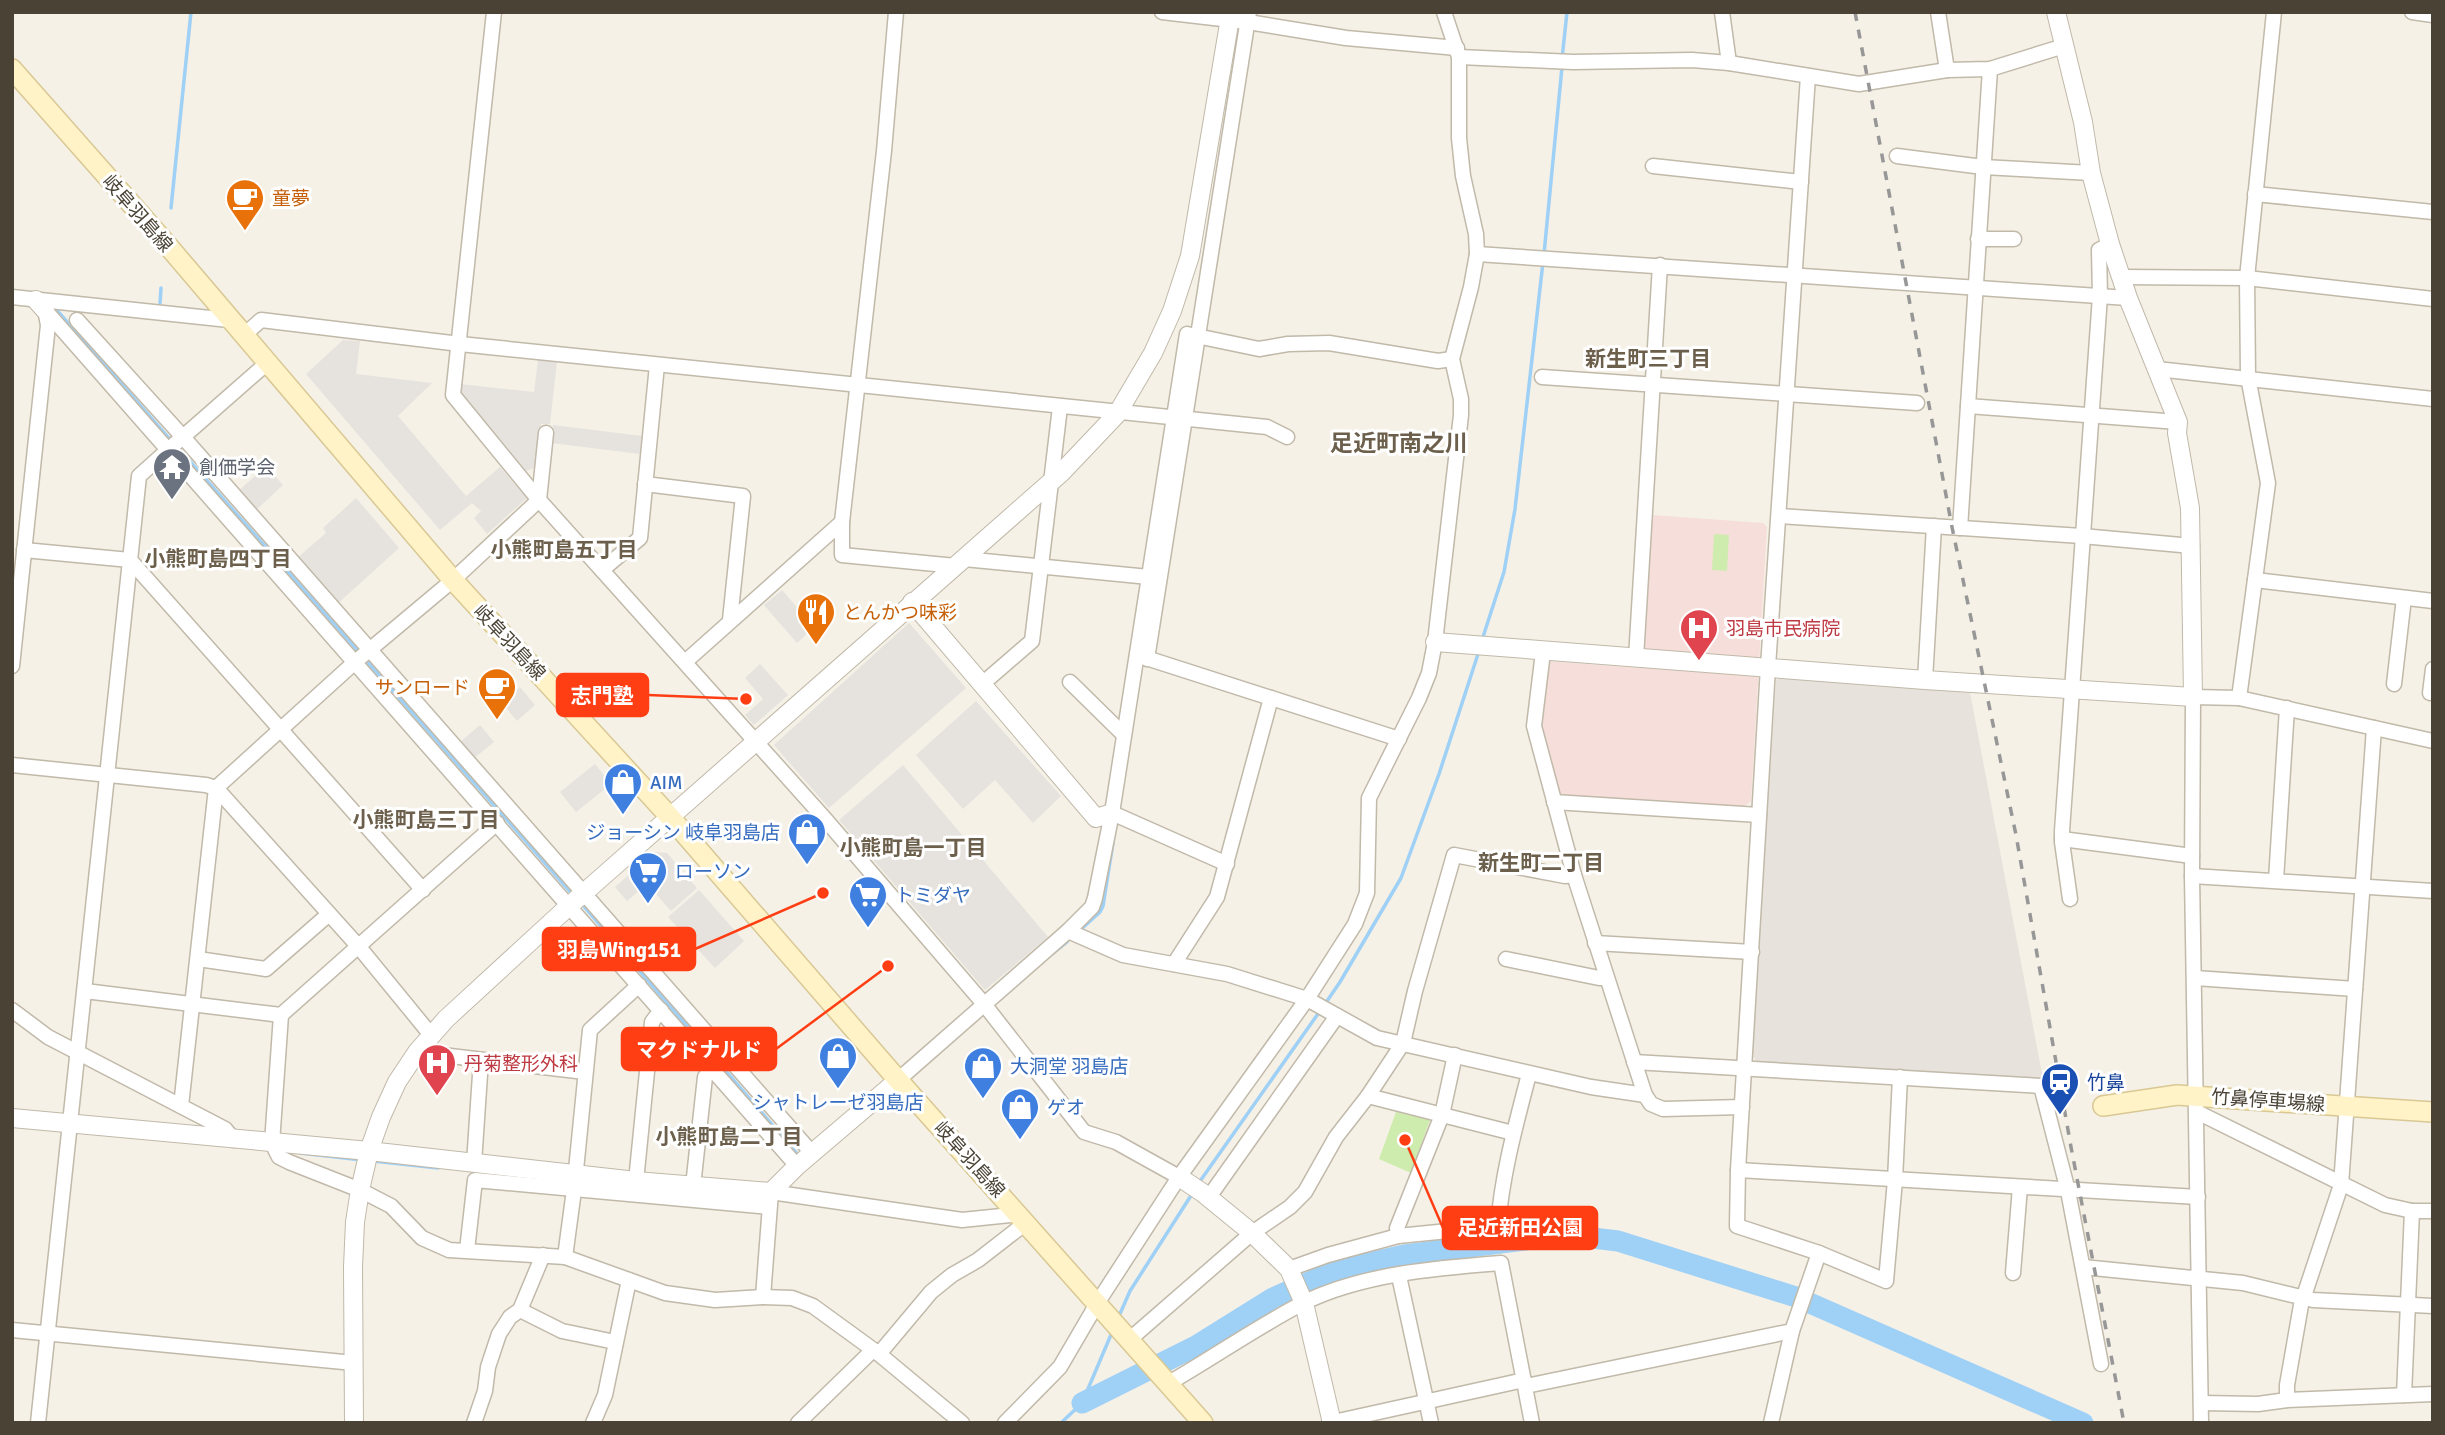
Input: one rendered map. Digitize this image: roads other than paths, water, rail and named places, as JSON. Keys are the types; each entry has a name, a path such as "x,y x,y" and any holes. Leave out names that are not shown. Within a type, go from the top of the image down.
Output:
{"main road":[{"name":"岐阜羽島線","path":"12,69 453,580 670,817 898,1080 1203,1423"},
{"name":"竹鼻停車場線","path":"2104,1106 2178,1095 2197,1104 2347,1105 2433,1112"}],"street":[{"path":"494,12 453,395 539,500 825,819 984,1004 1084,1132 1116,1142 1183,1179 1252,1233 1290,1272 1302,1299 1331,1423 1792,1331"},
{"path":"896,12 884,151 842,522 842,555 1041,566 1149,577"},
{"path":"1162,12 1240,16 1346,38 1458,52 1573,62 1692,60 1729,63 1859,84 1947,70 1990,69 2064,46"},
{"path":"1005,1423 1060,1367 1102,1307 1183,1179 1310,1001 1355,925 1367,893 1369,798 1429,673 1435,642 1461,415 1461,399 1452,359 1472,287 1478,254 1463,176 1459,138 1458,52 1444,12"},
{"path":"1722,12 1729,63"},
{"path":"1938,12 1947,70"},
{"path":"2056,12 2083,122 2091,173 2110,244 2128,298 2178,422 2177,433 2190,508 2192,876 2201,1423"},
{"path":"2239,698 2268,482 2248,377 2247,278 2274,12"},
{"path":"2412,12 2433,15"},
{"path":"1142,657 1149,577 1197,335 1240,16"},
{"path":"354,1423 355,1222 369,1151 397,1082 431,1035 569,906 1051,482 1116,414 1153,352 1172,311 1190,256 1240,16"},
{"path":"1960,528 1990,69"},
{"path":"1808,76 1768,667 1738,1170 1737,1226 1819,1253 1886,1281 1900,1077"},
{"path":"12,90 32,92"},
{"path":"1897,156 1983,167 2091,173"},
{"path":"1653,166 1801,182"},
{"path":"2255,194 2433,212"},
{"path":"1978,239 2014,239"},
{"path":"2070,899 2062,839 2101,296 2099,250 2110,244"},
{"path":"1478,254 2128,298"},
{"path":"1636,658 1660,265"},
{"path":"2122,277 2247,278 2433,299"},
{"path":"12,297 41,305 229,320"},
{"path":"41,305 797,1166"},
{"path":"12,666 48,325 41,305"},
{"path":"77,320 812,1153"},
{"path":"243,336 261,320 460,344 1116,414 1267,427 1287,437"},
{"path":"1197,335 1259,349 1329,342 1438,361 1452,359"},
{"path":"38,1423 139,476 266,364"},
{"path":"602,570 640,538 657,365"},
{"path":"2157,369 2433,399"},
{"path":"1542,377 1917,403"},
{"path":"1968,406 2178,422"},
{"path":"981,685 1032,641 1060,407"},
{"path":"763,1297 770,1200 797,1166 1068,931 1092,907 1112,813 1123,734 1142,657 1179,418"},
{"path":"181,1106 216,789 355,662 453,580 539,500 546,433"},
{"path":"645,484 743,496 730,620"},
{"path":"1779,516 2192,546"},
{"path":"685,662 842,522"},
{"path":"1925,680 1934,526"},
{"path":"24,550 130,560 423,890"},
{"path":"2255,580 2433,601"},
{"path":"2394,684 2404,598"},
{"path":"912,603 1096,818 1112,813 1227,864"},
{"path":"1435,642 1925,680 2239,698 2433,741"},
{"path":"1543,652 1534,726 1573,875 1645,1095 1651,1104 1663,1109 1742,1107"},
{"path":"1142,657 1399,739"},
{"path":"2430,692 2433,669"},
{"path":"1070,682 1123,734"},
{"path":"1174,964 1217,897 1271,698"},
{"path":"2276,880 2287,708"},
{"path":"2287,1400 2287,1385 2304,1298 2341,1185 2374,728"},
{"path":"12,765 206,785 216,789 359,947 431,1035"},
{"path":"1554,802 1759,816"},
{"path":"497,823 281,1015 272,1143 279,1157 360,1190 391,1206 422,1238 449,1250 565,1256 666,1293 715,1300 792,1298 813,1306 876,1352 962,1423"},
{"path":"2062,839 2192,856"},
{"path":"1127,1338 1305,1192 1336,1137 1368,1096 1403,1043 1454,855 1565,876 1573,875"},
{"path":"2192,876 2433,891"},
{"path":"198,960 266,968 329,914"},
{"path":"1068,931 1123,954 1227,974 1310,1001 1377,1038 1529,1074 1645,1095"},
{"path":"1595,943 1752,952"},
{"path":"1506,959 1606,978"},
{"path":"2194,978 2355,989"},
{"path":"565,1256 590,1030 639,985"},
{"path":"85,991 281,1015"},
{"path":"12,1010 48,1037 225,1129 234,1140"},
{"path":"636,1181 652,1022 661,1010"},
{"path":"1206,1195 1334,1014"},
{"path":"417,1052 584,1072"},
{"path":"1398,1236 1397,1228 1442,1115 1455,1055"},
{"path":"467,1250 476,1170 481,1060"},
{"path":"1634,1062 2041,1086 2068,1191 2101,1364"},
{"path":"693,1186 705,1077 713,1068"},
{"path":"1290,1272 1328,1255 1398,1236 1498,1226 1513,1133 1529,1074"},
{"path":"1368,1096 1513,1133"},
{"path":"2197,1104 2341,1185 2385,1205 2412,1211 2433,1211"},
{"path":"12,1118 369,1151 476,1170 575,1182 962,1220 1023,1218"},
{"path":"1738,1170 2198,1197"},
{"path":"575,1182 636,1181 668,1191 693,1186 770,1200"},
{"path":"2013,1273 2020,1187"},
{"path":"2404,1395 2412,1211"},
{"path":"798,1423 876,1352 931,1292 952,1275 978,1260 1023,1218"},
{"path":"1771,1423 1792,1331 1819,1253"},
{"path":"474,1423 499,1334 510,1317 520,1310 543,1255"},
{"path":"1166,1379 1302,1299 1425,1269 1501,1263 1532,1423"},
{"path":"2083,1268 2243,1283 2304,1298 2433,1306"},
{"path":"1399,1276 1431,1423"},
{"path":"593,1423 605,1395 629,1280"},
{"path":"520,1310 562,1331 615,1342"},
{"path":"12,1330 354,1363"},
{"path":"2201,1403 2258,1404 2287,1400 2433,1394"}],"waterway":[{"path":"171,208 191,12"},
{"path":"1562,59 1567,12"},
{"path":"1544,254 1562,67"},
{"path":"1482,640 1504,572 1515,509 1543,262"},
{"path":"160,303 161,288"},
{"path":"54,307 173,443"},
{"path":"178,448 359,652"},
{"path":"1325,1004 1401,878 1439,774 1479,651"},
{"path":"364,658 574,896"},
{"path":"1078,932 1103,906 1113,843"},
{"path":"582,904 799,1156"},
{"path":"1052,954 1067,942"},
{"path":"1198,1184 1320,1011"},
{"path":"300,1153 362,1160"},
{"path":"373,1161 438,1168"},
{"path":"1119,1316 1130,1291 1192,1194"},
{"path":"1082,1403 1196,1346 1273,1298 1334,1271 1404,1255 1567,1235 1618,1241 1796,1297 2083,1423"},
{"path":"1061,1423 1082,1403 1113,1330"}],"railway":[{"path":"1855,12 1952,527 2016,835 2071,1147 2124,1423"}],"place":[{"name":"童夢","path":"245,232"},
{"name":"創価学会","path":"172,501"},
{"name":"とんかつ味彩","path":"816,646"},
{"name":"羽島市民病院","path":"1699,662"},
{"name":"志門塾","path":"746,699"},
{"name":"サンロード","path":"497,721"},
{"name":"AIM","path":"623,816"},
{"name":"ジョーシン 岐阜羽島店","path":"807,866"},
{"name":"羽島Wing151","path":"823,893"},
{"name":"ローソン","path":"648,905"},
{"name":"トミダヤ","path":"868,929"},
{"name":"マクドナルド","path":"888,966"},
{"name":"シャトレーゼ羽島店","path":"838,1090"},
{"name":"丹菊整形外科","path":"437,1097"},
{"name":"大洞堂 羽島店","path":"983,1100"},
{"name":"竹鼻","path":"2060,1116"},
{"name":"足近新田公園","path":"1405,1140"},
{"name":"ゲオ","path":"1020,1141"}],"district":[{"name":"新生町三丁目","path":"1648,359"},
{"name":"足近町南之川","path":"1399,443"},
{"name":"小熊町島五丁目","path":"564,550"},
{"name":"小熊町島四丁目","path":"218,559"},
{"name":"小熊町島三丁目","path":"426,820"},
{"name":"小熊町島一丁目","path":"913,848"},
{"name":"新生町二丁目","path":"1541,863"},
{"name":"小熊町島二丁目","path":"729,1137"}]}
